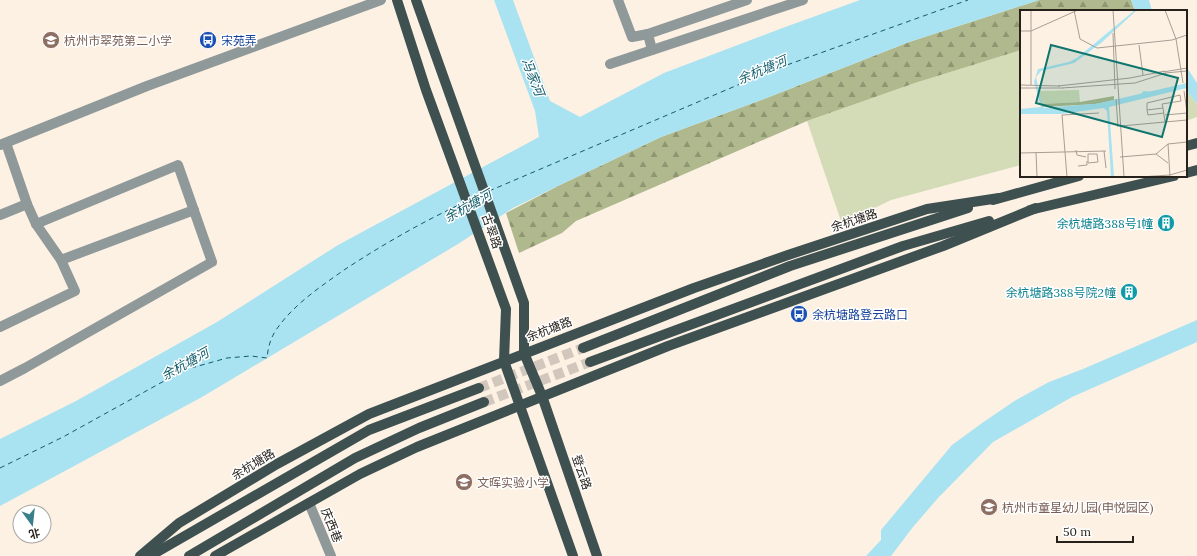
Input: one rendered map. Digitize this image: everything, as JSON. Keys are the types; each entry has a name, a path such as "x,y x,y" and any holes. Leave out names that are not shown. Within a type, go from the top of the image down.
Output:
{"main road":[{"name":"古翠路","path":"396,0 426,90 506,308 504,361 520,405"},
{"name":"古翠路","path":"416,0 524,303 524,353 542,396"},
{"path":"1187,146 1197,143"},
{"path":"1187,173 1197,170"},
{"name":"余杭塘路","path":"583,348 790,266 999,198 1074,177"},
{"path":"590,362 903,246 1036,208 1170,177"},
{"name":"余杭塘路","path":"140,556 179,523 277,464 369,414 694,288 920,212 999,198"},
{"path":"215,556 360,474 416,447 668,346 943,246 1036,208"},
{"path":"150,556 370,430 479,388"},
{"name":"登云路","path":"542,396 597,556"},
{"path":"189,556 355,458 419,428 484,402"},
{"path":"520,405 573,556"}],"street":[{"path":"0,327 75,291 61,260 36,224 3,144 147,86 382,0"},
{"path":"618,0 632,37 648,34 747,0"},
{"path":"610,64 803,0"},
{"path":"648,34 652,50"},
{"path":"0,380 46,356 212,262 178,165 36,224"},
{"path":"0,215 27,204"},
{"path":"61,260 194,210"},
{"name":"庆西巷","path":"310,503 331,556"}],"green space":[{"path":"1039,0 1131,0 1135,10 1020,10 1020,50 915,83 807,121 576,221 562,233 519,253 506,213 560,185 661,137 764,99 909,42"},
{"path":"1020,50 1020,165 891,200 842,224 807,121 915,83"},
{"path":"1187,91 1197,104 1197,117 1187,121"}],"water":[{"path":"494,0 513,0 550,101 580,117 664,73 860,0 1039,0 909,42 764,99 661,137 560,185 513,208 458,244 202,397 0,506 0,439 76,401 217,322 338,245 539,137 535,111"},
{"path":"1131,0 1149,0 1152,10 1135,10"},
{"path":"1187,68 1197,83 1197,104 1187,91"},
{"path":"1197,320 1197,342 1072,397 993,442 938,498 891,556 866,556 881,540 881,530 952,445 985,421 1016,400 1049,382"}],"ferry route":[{"path":"489,191 773,70 968,0"},
{"path":"471,199 481,195"},
{"path":"0,468 63,437 184,370 227,358 251,356 267,358 272,337 276,330 290,312 307,297 344,270 402,234 463,203"}],"tunnel":[{"path":"479,388 583,348"},
{"path":"484,402 590,362"}],"place":[{"name":"杭州市翠苑第二小学","path":"51,40"},
{"name":"宋苑弄","path":"208,40"},
{"name":"余杭塘路388号1幢","path":"1166,223"},
{"name":"余杭塘路388号院2幢","path":"1129,292"},
{"name":"余杭塘路登云路口","path":"799,314"},
{"name":"文晖实验小学","path":"464,482"},
{"name":"杭州市童星幼儿园(申悦园区)","path":"989,507"}],"water label":[{"name":"余杭塘河","path":"762,70"},
{"name":"冯家河","path":"533,77"},
{"name":"余杭塘河","path":"468,206"},
{"name":"余杭塘河","path":"185,364"}]}
